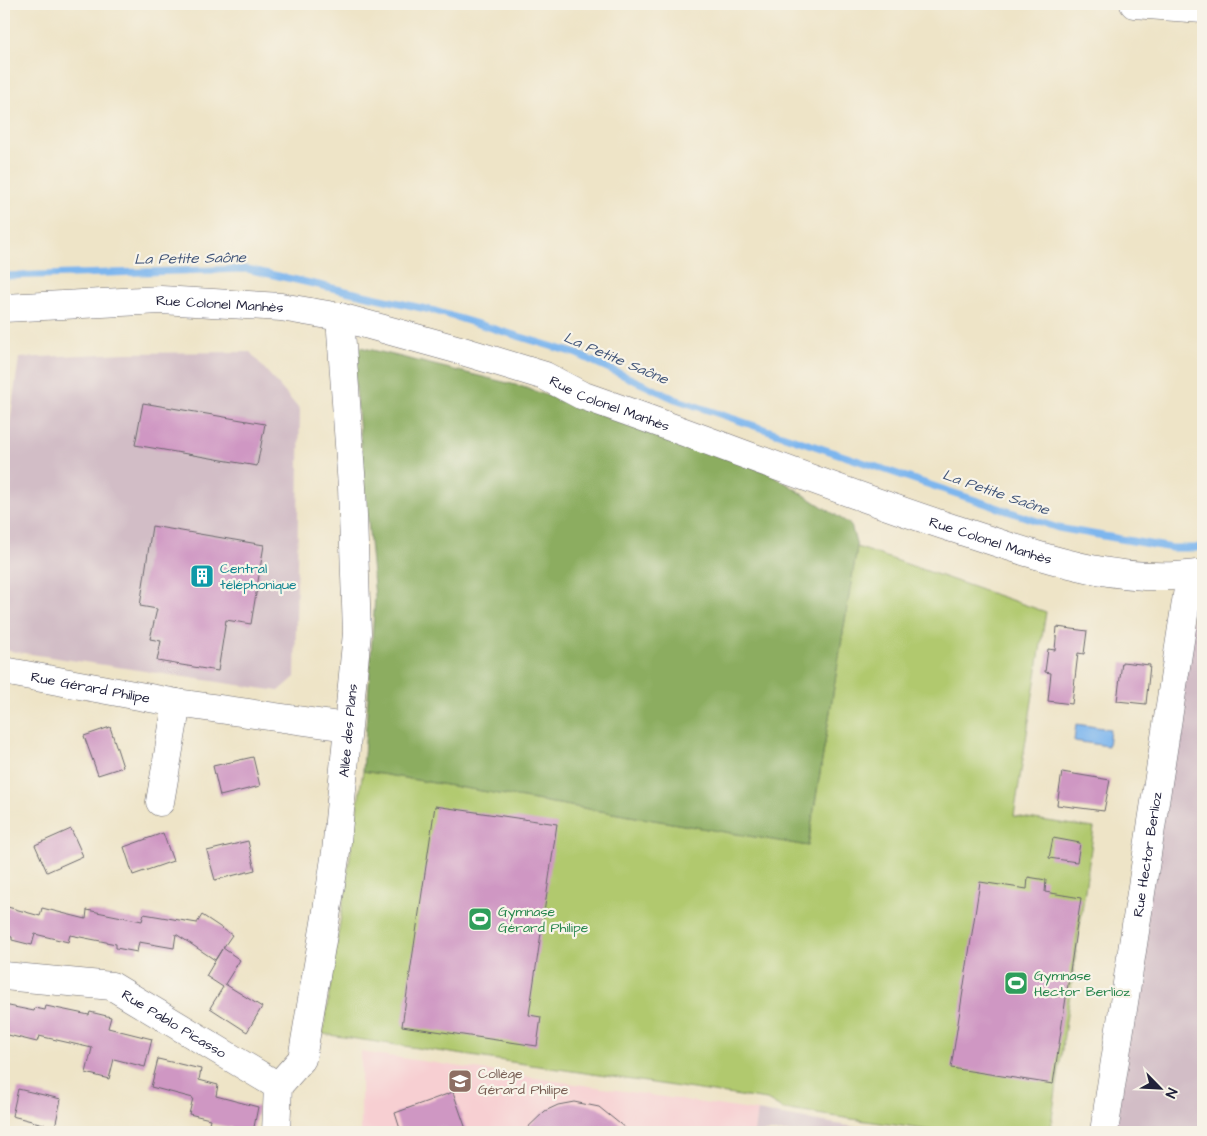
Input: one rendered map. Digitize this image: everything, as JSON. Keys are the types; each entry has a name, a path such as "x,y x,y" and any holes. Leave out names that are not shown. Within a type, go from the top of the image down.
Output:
{"street":[{"path":"1134,4 1203,9"},
{"name":"Rue Colonel Manhès","path":"4,308 161,300 281,307 340,317 545,376 581,395 894,509 1071,566 1121,574 1167,577 1197,575"},
{"name":"Allée des Plans","path":"278,1086 302,1060 307,1037 336,852 356,633 352,487 340,317"},
{"name":"Rue Hector Berlioz","path":"1104,1132 1197,575"},
{"name":"Rue Gérard Philipe","path":"4,671 177,703 347,728"},
{"path":"160,802 177,703"},
{"name":"Rue Pablo Picasso","path":"4,976 112,986 278,1086"},
{"path":"276,1132 278,1086"}],"shaded area":[{"path":"250,352 300,410 295,677 279,691 4,650 4,465 19,358 125,353"},
{"path":"1203,607 1203,1132 1107,1132 1194,609"},
{"name":"Collège Gérard Philipe","path":"361,1052 757,1111 754,1132 361,1132"},
{"path":"757,1111 886,1132 754,1132"}],"green space":[{"path":"352,345 520,386 770,473 851,525 857,547 808,846 363,771 375,597"},
{"path":"857,547 1046,612 1014,816 1094,828 1050,1132 943,1132 782,1109 767,1100 323,1034 363,771 808,846"}],"water":[{"path":"1076,724 1110,729 1108,746 1074,741"}],"building":[{"path":"143,403 265,424 257,466 135,445"},
{"name":"Central téléphonique","path":"152,526 264,545 251,624 226,620 218,671 157,661 161,641 150,639 157,609 140,606"},
{"path":"1057,627 1087,631 1084,654 1078,653 1072,704 1048,701 1051,673 1045,672 1048,649 1055,650"},
{"path":"1122,662 1150,665 1146,704 1117,701"},
{"path":"110,727 123,767 98,775 84,736"},
{"path":"253,757 260,786 220,796 213,766"},
{"path":"1062,772 1110,780 1104,811 1057,805"},
{"name":"Gymnase Gérard Philipe","path":"435,806 557,824 529,1015 541,1017 537,1046 402,1026"},
{"path":"71,829 83,856 47,872 35,845"},
{"path":"163,833 173,861 133,875 124,847"},
{"path":"1053,838 1080,843 1077,862 1049,858"},
{"path":"248,841 255,870 215,880 207,851"},
{"name":"Gymnase Hector Berlioz","path":"1028,877 1046,880 1045,892 1081,898 1053,1084 951,1068 980,882 1027,889"},
{"path":"4,906 40,916 42,908 86,919 87,910 142,921 144,914 197,923 202,915 232,935 223,948 240,960 225,984 262,1007 247,1032 210,1008 223,987 206,976 222,949 215,960 176,934 174,948 139,942 137,952 116,948 116,944 70,935 68,942 35,934 32,945 12,940 12,937 4,935"},
{"path":"4,1005 34,1011 35,1008 45,1010 46,1006 89,1015 90,1012 111,1017 108,1028 152,1039 145,1067 114,1059 109,1079 86,1073 92,1048 39,1036 37,1042 4,1034"},
{"path":"158,1059 201,1069 199,1080 218,1085 216,1096 258,1107 253,1132 209,1123 210,1119 189,1114 193,1098 151,1087"},
{"path":"18,1089 61,1099 55,1127 12,1116"},
{"path":"453,1092 467,1132 401,1132 395,1113"},
{"path":"574,1102 599,1107 630,1132 523,1132 545,1111 558,1105"}],"waterway":[{"name":"La Petite Saône","path":"4,276 247,269 435,311 577,354 675,399 1058,528 1172,548 1196,548 1203,545"}],"place":[{"name":"Central téléphonique","path":"202,576"},
{"name":"Gymnase Gérard Philipe","path":"480,919"},
{"name":"Gymnase Hector Berlioz","path":"1016,983"},
{"name":"Collège Gérard Philipe","path":"460,1081"}]}
